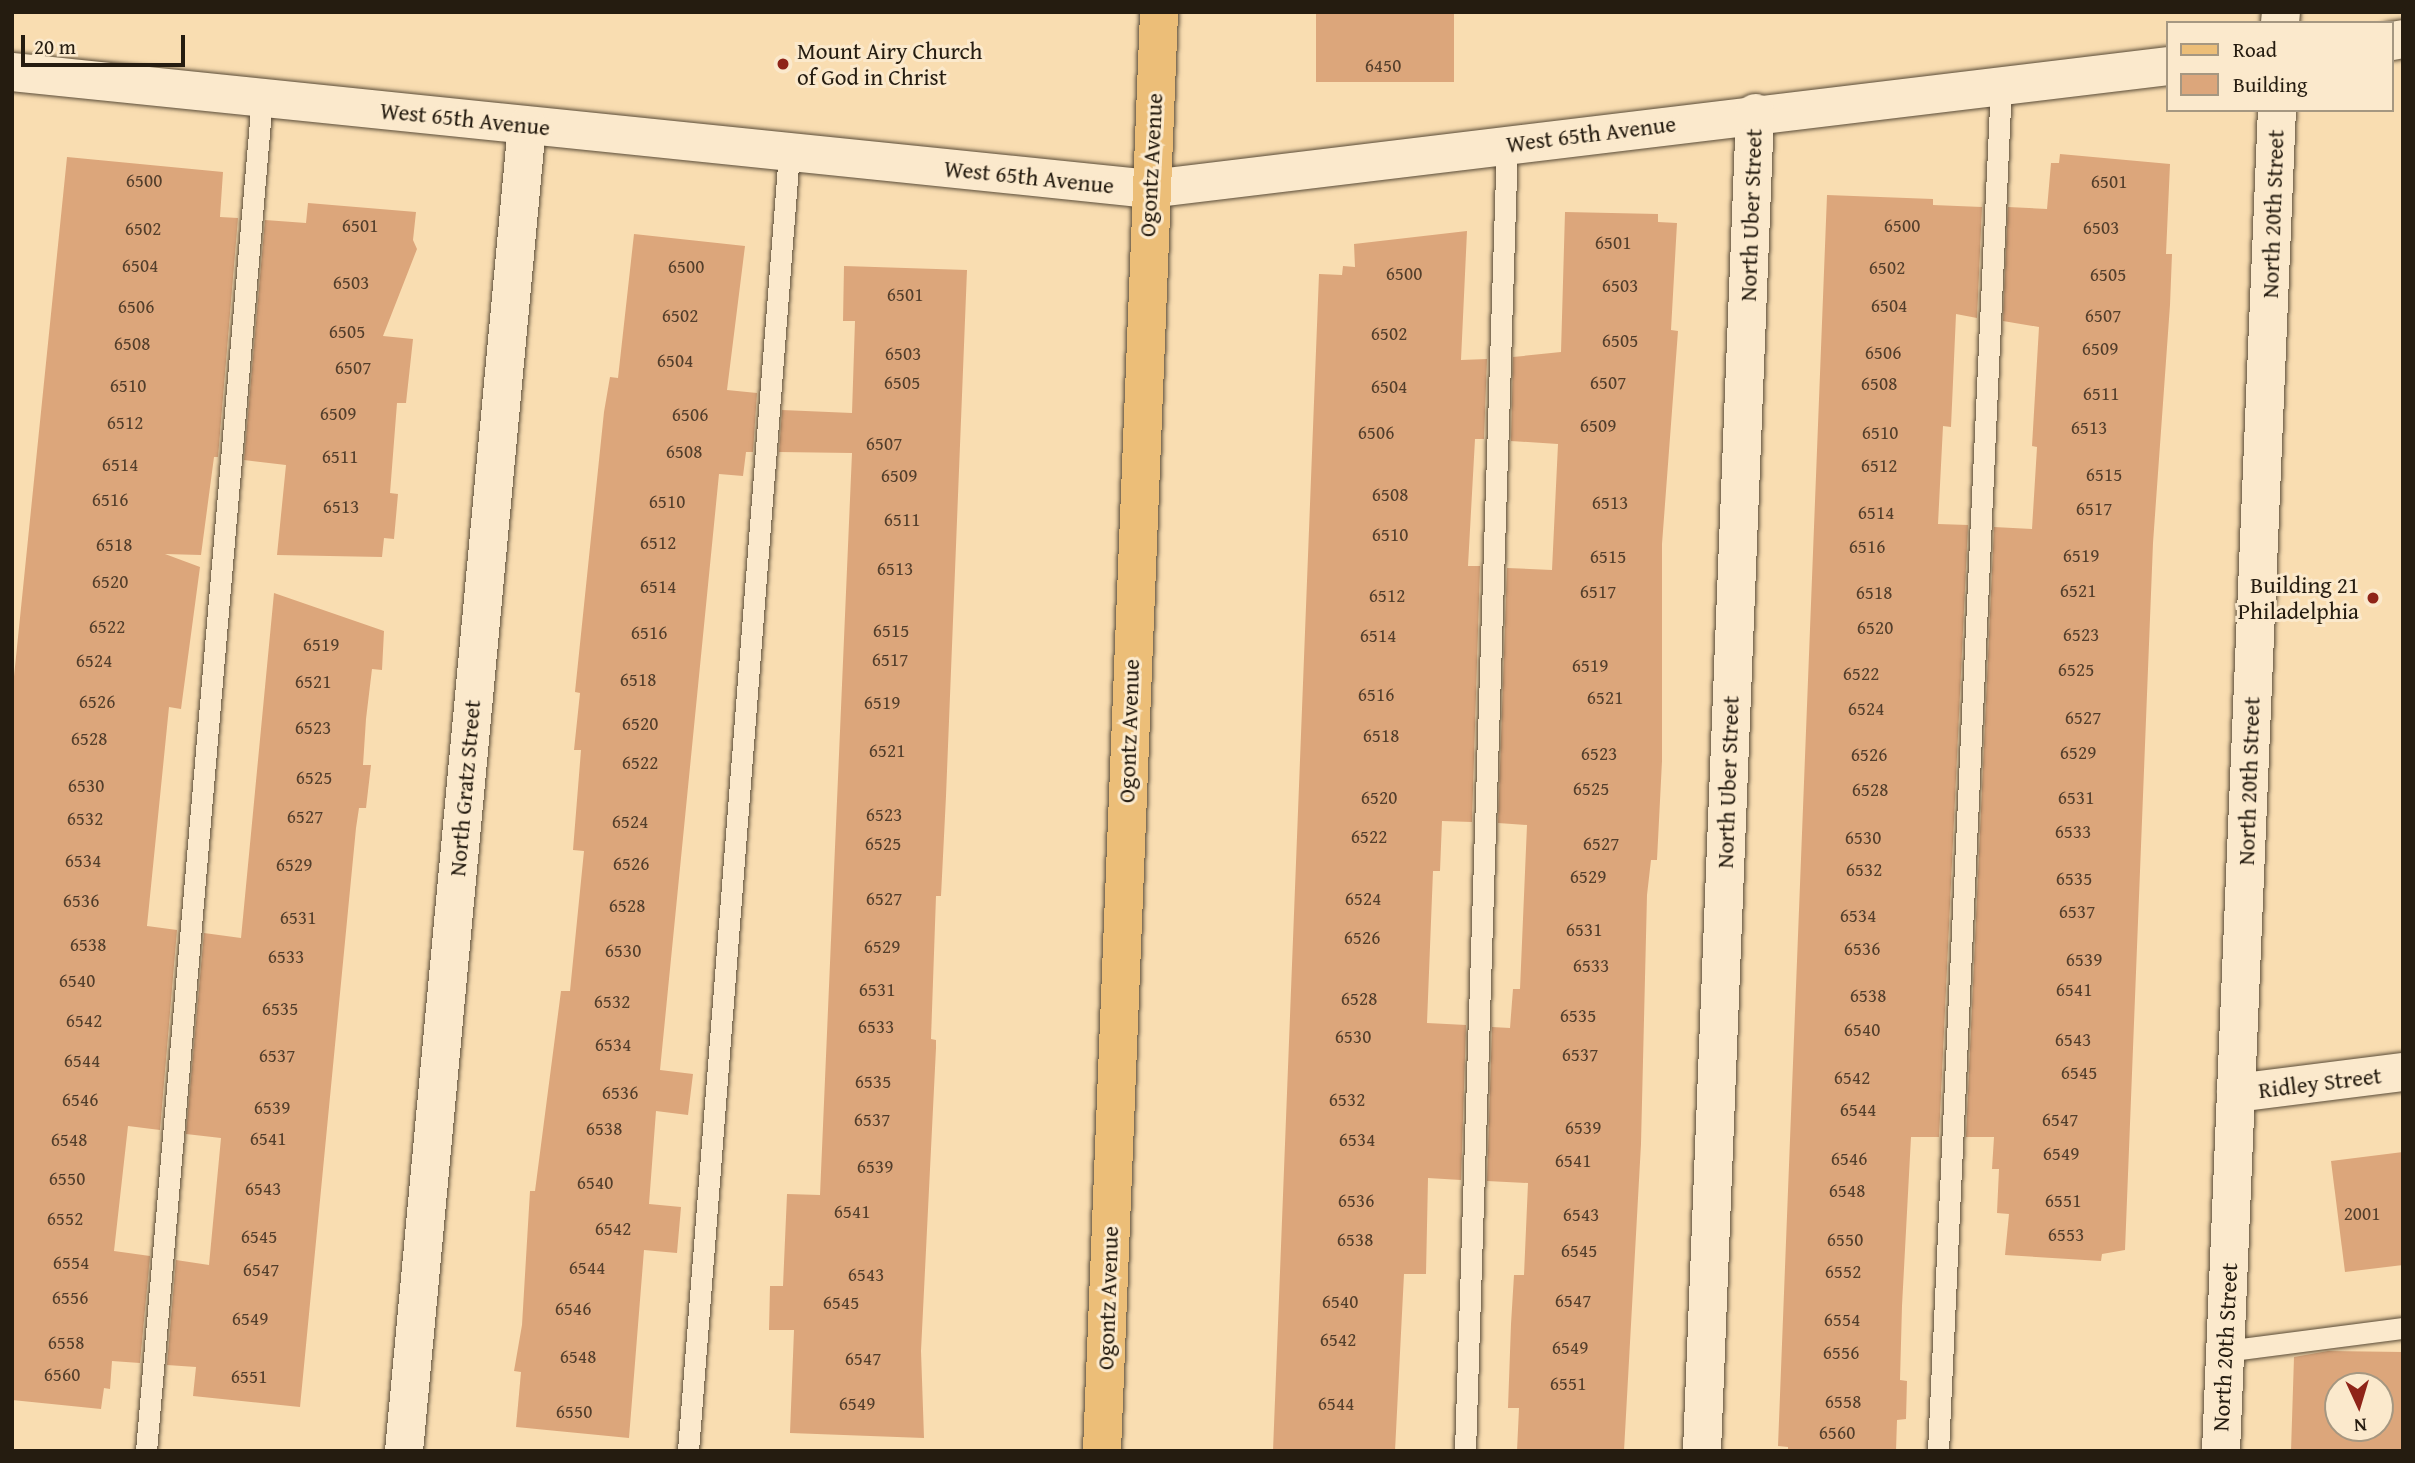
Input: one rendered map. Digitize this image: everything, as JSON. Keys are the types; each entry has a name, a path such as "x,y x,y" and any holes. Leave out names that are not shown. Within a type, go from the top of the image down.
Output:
{"main road":[{"name":"Ogontz Avenue","path":"1102,1451 1159,12"}],"street":[{"name":"West 65th Avenue","path":"12,72 1150,189 1755,113 2166,66"},
{"name":"North 20th Street","path":"2221,1451 2277,112"},
{"name":"North Uber Street","path":"1702,1451 1755,113"},
{"name":"North Gratz Street","path":"404,1451 527,126"},
{"name":"Ridley Street","path":"2236,1093 2403,1072"}],"lane":[{"path":"1938,1451 2001,85"},
{"path":"146,1451 262,97"},
{"path":"1465,1451 1507,144"},
{"path":"688,1451 789,152"},
{"path":"2225,1351 2403,1328"}],"building":[{"path":"1316,12 1454,12 1454,82 1316,82"},
{"path":"2060,154 2170,164 2166,254 2172,254 2170,305 2153,543 2125,1250 2102,1254 2101,1261 2005,1255 2009,1214 1997,1213 1999,1169 1992,1169 1994,1137 1966,1137 1994,527 2032,529 2037,447 2032,446 2039,327 2003,321 2008,207 2047,209 2051,163 2059,163"},
{"path":"67,157 223,172 220,217 238,218 218,457 214,457 201,555 165,554 200,567 181,709 169,707 147,926 177,930 160,1130 128,1126 114,1251 150,1256 140,1363 112,1361 110,1389 104,1388 101,1409 12,1400 12,696"},
{"path":"1827,195 1933,199 1933,205 1982,207 1977,318 1956,314 1951,427 1943,426 1938,524 1968,525 1939,1137 1911,1137 1900,1380 1907,1381 1906,1419 1897,1420 1896,1451 1788,1451 1788,1447 1778,1446"},
{"path":"308,203 416,212 413,240 417,249 383,336 413,339 406,403 397,403 390,493 398,494 394,539 384,538 382,557 277,555 286,465 244,460 265,220 306,223"},
{"path":"1565,212 1658,214 1658,222 1677,223 1671,330 1678,331 1662,544 1662,761 1657,860 1651,860 1647,895 1641,1144 1624,1451 1517,1451 1519,1408 1508,1408 1511,1324 1514,1275 1524,1275 1528,1183 1487,1181 1492,1027 1510,1028 1513,989 1520,989 1527,825 1498,823 1507,568 1552,570 1558,444 1511,441 1513,357 1561,352"},
{"path":"1467,231 1461,360 1487,359 1484,439 1475,439 1468,566 1480,566 1472,822 1442,821 1440,871 1433,871 1427,1023 1466,1025 1461,1180 1428,1178 1426,1274 1404,1274 1395,1451 1273,1451 1319,274 1342,275 1343,266 1355,267 1354,244"},
{"path":"634,234 745,246 727,390 757,393 753,452 746,452 743,476 719,474 660,1070 693,1074 688,1115 656,1111 649,1204 681,1207 677,1253 644,1250 629,1438 516,1427 521,1372 514,1371 522,1325 530,1191 535,1191 561,991 570,991 584,851 573,850 581,750 574,750 580,693 575,692 604,412 610,377 618,378"},
{"path":"844,266 967,270 946,796 941,896 936,896 931,1039 936,1040 936,1048 921,1351 924,1438 790,1433 794,1330 769,1330 770,1286 783,1286 787,1194 820,1195 852,453 779,452 782,410 852,413 855,321 843,321"},
{"path":"274,593 384,631 382,670 372,669 366,719 363,765 371,765 366,808 359,808 356,828 300,1407 193,1396 196,1367 167,1365 176,1260 209,1265 221,1138 186,1134 204,933 241,938"},
{"path":"2403,1152 2403,1265 2345,1272 2331,1161"},
{"path":"2328,1351 2403,1352 2403,1451 2291,1451 2294,1357"}],"place":[{"name":"Mount Airy Church of God in Christ","path":"783,64"},
{"name":"Building 21 Philadelphia","path":"2373,598"}]}
